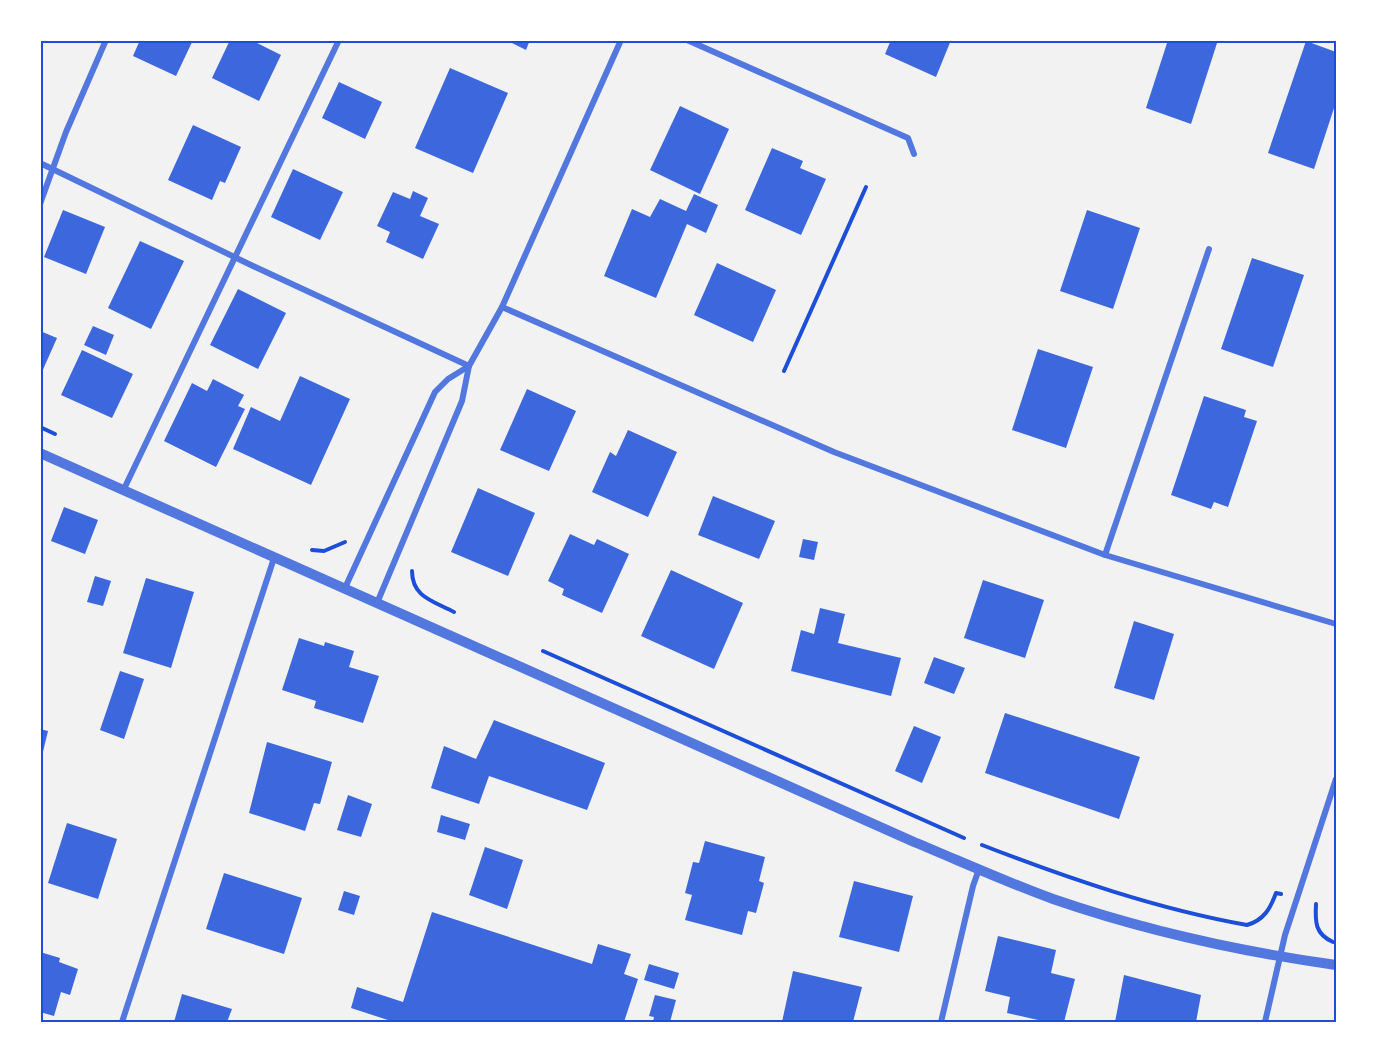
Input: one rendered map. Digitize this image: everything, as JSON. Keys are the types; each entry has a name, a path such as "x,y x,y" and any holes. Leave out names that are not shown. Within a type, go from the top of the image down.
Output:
{"street":[{"path":"40,204 66,132 106,40"},
{"path":"123,491 339,40"},
{"path":"377,603 462,401 469,366 502,306 621,40"},
{"path":"687,40 908,138 914,154"},
{"path":"40,163 469,366"},
{"path":"1105,555 1209,249"},
{"path":"502,306 834,452 1105,555 1336,624"},
{"path":"344,590 435,392 469,366"},
{"path":"40,453 344,590 1053,899 1126,921 1281,957 1336,965"},
{"path":"122,1023 274,558"},
{"path":"1265,1023 1281,957 1336,779"},
{"path":"941,1023 973,886 980,869"}],"path":[{"path":"784,370 866,187"},
{"path":"302,545 324,551 338,547 352,537"},
{"path":"412,567 413,584 420,595 457,613"},
{"path":"541,650 968,839"},
{"path":"976,843 1044,869 1133,897 1247,926 1257,922 1270,910 1276,893"},
{"path":"1317,904 1317,929 1323,938 1336,943"}],"building":[{"path":"140,40 193,40 176,76 133,56"},
{"path":"230,40 251,40 281,55 259,101 212,78"},
{"path":"506,40 530,40 526,50"},
{"path":"891,40 951,40 936,77 885,54"},
{"path":"1168,40 1218,40 1191,124 1146,108"},
{"path":"1306,41 1336,52 1336,102 1314,169 1268,153"},
{"path":"450,68 508,93 473,173 415,148"},
{"path":"339,82 382,102 365,139 322,118"},
{"path":"680,106 729,129 700,194 650,170"},
{"path":"193,125 241,147 225,183 220,181 212,200 168,180"},
{"path":"772,148 803,161 800,168 826,179 801,235 745,210"},
{"path":"293,169 343,192 320,240 271,217"},
{"path":"413,191 428,198 420,216 439,224 423,259 386,242 390,232 377,226 393,192 410,199"},
{"path":"694,194 718,205 706,233 687,224 656,298 604,276 632,209 650,217 660,199 686,211"},
{"path":"63,210 105,227 86,274 44,257"},
{"path":"1087,210 1140,228 1113,309 1060,291"},
{"path":"140,241 184,261 151,329 108,308"},
{"path":"1252,258 1304,275 1273,367 1221,349"},
{"path":"717,263 776,290 753,342 694,315"},
{"path":"238,289 286,313 258,369 210,345"},
{"path":"93,326 114,335 106,355 84,345"},
{"path":"40,331 57,338 41,374 40,374"},
{"path":"1038,349 1093,367 1066,448 1012,430"},
{"path":"82,350 133,374 112,418 61,395"},
{"path":"300,376 350,399 311,485 233,449 251,407 280,421"},
{"path":"213,379 244,395 238,406 245,409 216,467 164,441 192,383 207,391"},
{"path":"527,389 576,411 549,471 500,450"},
{"path":"1204,396 1246,410 1244,417 1257,421 1228,507 1214,502 1211,509 1171,495"},
{"path":"628,430 677,452 648,517 592,492 610,452 616,456"},
{"path":"478,488 535,513 508,576 451,552"},
{"path":"713,496 775,521 759,559 698,535"},
{"path":"64,507 98,520 85,554 51,541"},
{"path":"570,534 594,545 597,539 629,554 602,613 562,595 564,589 548,581"},
{"path":"803,539 818,542 814,560 799,557"},
{"path":"671,570 743,603 714,669 641,636"},
{"path":"95,576 111,581 103,606 87,602"},
{"path":"146,578 194,592 171,668 123,653"},
{"path":"983,580 1044,600 1025,658 964,638"},
{"path":"820,608 845,614 838,643 901,658 891,696 791,671 801,630 814,634"},
{"path":"1134,621 1174,634 1154,700 1114,688"},
{"path":"299,638 324,646 325,642 354,651 349,667 379,676 363,723 314,708 316,701 282,690"},
{"path":"934,657 965,668 954,694 924,683"},
{"path":"120,671 144,679 124,739 100,730"},
{"path":"1005,713 1140,757 1119,819 985,773"},
{"path":"494,720 605,763 587,810 489,776 479,804 431,788 444,746 476,759"},
{"path":"914,726 941,737 922,783 895,771"},
{"path":"40,729 48,731 41,760 40,760"},
{"path":"267,742 332,762 320,804 314,803 305,831 249,813"},
{"path":"348,795 372,804 361,837 337,830"},
{"path":"441,815 470,824 465,840 437,832"},
{"path":"67,823 117,839 98,899 48,883"},
{"path":"705,841 765,857 759,881 764,883 756,913 748,911 742,935 685,920 692,895 685,893 693,862 699,863"},
{"path":"485,847 523,860 507,909 469,895"},
{"path":"224,873 302,898 284,954 206,929"},
{"path":"854,881 913,896 899,952 839,937"},
{"path":"344,891 360,896 354,915 338,910"},
{"path":"432,912 592,964 598,944 631,954 624,974 638,979 624,1022 394,1022 351,1008 357,987 403,1002"},
{"path":"998,936 1056,950 1051,973 1075,979 1064,1022 1047,1022 1007,1013 1010,997 985,991"},
{"path":"40,952 60,958 59,962 78,969 70,995 61,992 54,1016 40,1012"},
{"path":"649,964 679,973 674,989 644,980"},
{"path":"793,971 862,987 853,1022 782,1022"},
{"path":"1124,975 1201,995 1196,1022 1115,1022"},
{"path":"182,994 232,1009 227,1022 174,1022"},
{"path":"655,995 676,1000 670,1022 653,1022 654,1017 649,1016"}]}
